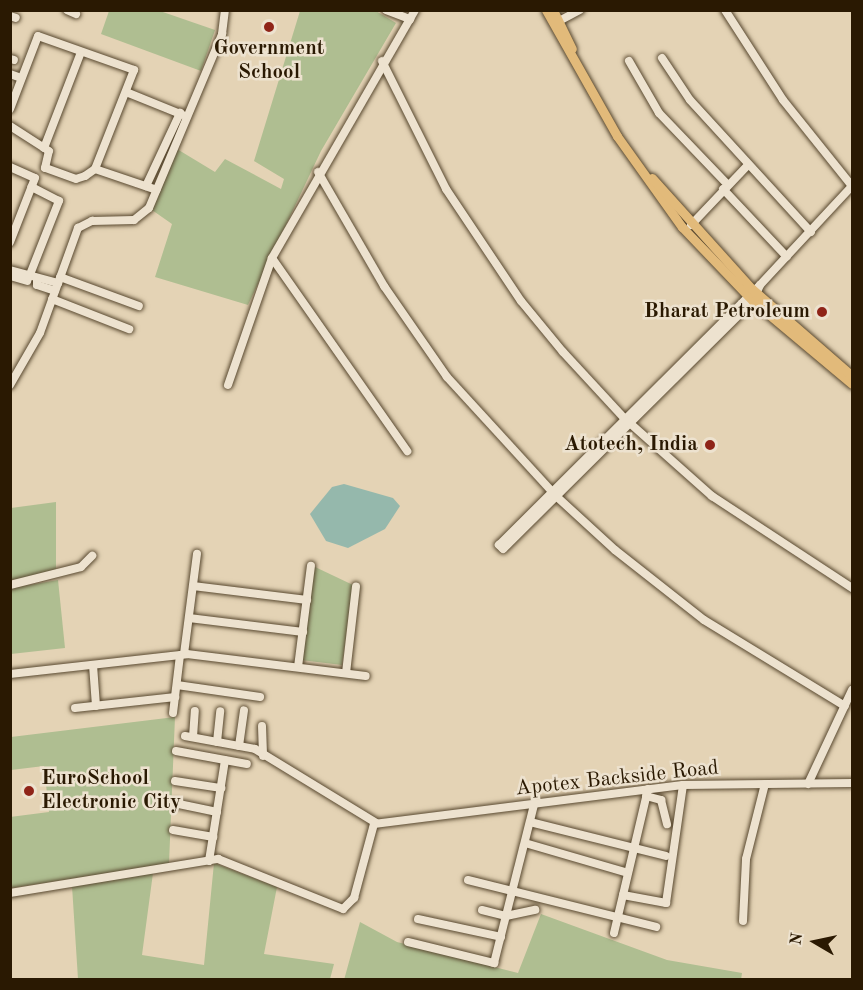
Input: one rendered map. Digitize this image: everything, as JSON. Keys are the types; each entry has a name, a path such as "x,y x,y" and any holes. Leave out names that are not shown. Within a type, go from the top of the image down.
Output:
{"main road":[{"path":"546,10 639,170 682,226 852,384"},
{"path":"553,10 621,132 691,225 754,293 852,376"}],"street":[{"path":"67,10 76,14"},
{"path":"146,186 184,115 222,34 225,10"},
{"path":"386,10 410,19"},
{"path":"228,386 272,258 381,61 415,10"},
{"path":"559,21 580,10"},
{"path":"501,547 754,293 852,186 783,100 725,10"},
{"path":"10,108 38,36 134,70 95,169 76,179 45,168 49,151 10,126"},
{"path":"44,148 81,52"},
{"path":"662,58 690,100 745,157 747,166 811,232"},
{"path":"381,61 410,123 479,241 521,301 627,420 712,496 852,588"},
{"path":"629,61 659,113 787,258"},
{"path":"10,74 21,78"},
{"path":"126,92 184,115"},
{"path":"10,385 56,288 78,228 92,221 134,220 150,208 184,115"},
{"path":"691,225 747,166"},
{"path":"10,167 35,178 10,242"},
{"path":"95,169 157,190"},
{"path":"318,172 384,286 447,377 554,493 615,550 704,620 845,706"},
{"path":"31,187 59,201 34,280"},
{"path":"272,258 407,451"},
{"path":"10,270 34,280"},
{"path":"10,276 34,280 40,276 56,288 129,329"},
{"path":"56,288 139,306"},
{"path":"173,713 189,618 196,554"},
{"path":"10,585 81,567 92,556"},
{"path":"298,668 311,566"},
{"path":"193,586 307,600"},
{"path":"346,674 356,587"},
{"path":"189,618 303,632"},
{"path":"10,674 182,655 366,676"},
{"path":"93,665 96,705"},
{"path":"177,685 260,697"},
{"path":"808,784 852,690"},
{"path":"75,708 175,696"},
{"path":"239,746 244,710"},
{"path":"10,893 214,860 343,909 354,898 375,824 263,756 239,746 189,737 195,711"},
{"path":"217,741 220,711"},
{"path":"262,726 263,756"},
{"path":"176,751 247,764"},
{"path":"214,860 213,837 225,760"},
{"path":"175,781 221,788"},
{"name":"Apotex Backside Road","path":"375,824 647,793 683,785 852,783"},
{"path":"743,921 746,859 765,784"},
{"path":"623,895 666,903 683,785"},
{"path":"614,933 647,793 661,800 667,824"},
{"path":"174,803 217,812"},
{"path":"408,942 494,963 534,805"},
{"path":"530,822 666,856"},
{"path":"172,830 213,837"},
{"path":"525,843 628,873"},
{"path":"468,880 656,927"},
{"path":"482,910 506,916 535,910"},
{"path":"418,919 501,937"}],"green space":[{"path":"109,11 160,11 215,30 201,71 101,34"},
{"path":"300,11 376,11 396,23 321,151 248,305 155,277 172,224 152,210 177,149 215,172 225,159 281,189 284,179 254,161"},
{"path":"56,502 56,573 11,580 11,508"},
{"path":"313,566 353,585 342,665 301,660"},
{"path":"58,580 65,648 11,654 11,588"},
{"path":"175,717 169,864 11,888 10,817 49,812 44,766 11,770 11,737"},
{"path":"214,863 277,887 264,954 334,964 330,979 78,979 72,886 153,873 142,955 204,965"},
{"path":"541,914 667,960 742,973 741,980 344,980 360,922 397,942 518,973"}],"water":[{"path":"344,484 393,498 400,506 385,529 348,548 326,541 310,514 332,487"}],"place":[{"name":"Government School","path":"269,27"},
{"name":"Bharat Petroleum","path":"822,312"},
{"name":"Atotech, India","path":"710,445"},
{"name":"EuroSchool Electronic City","path":"29,791"}]}
